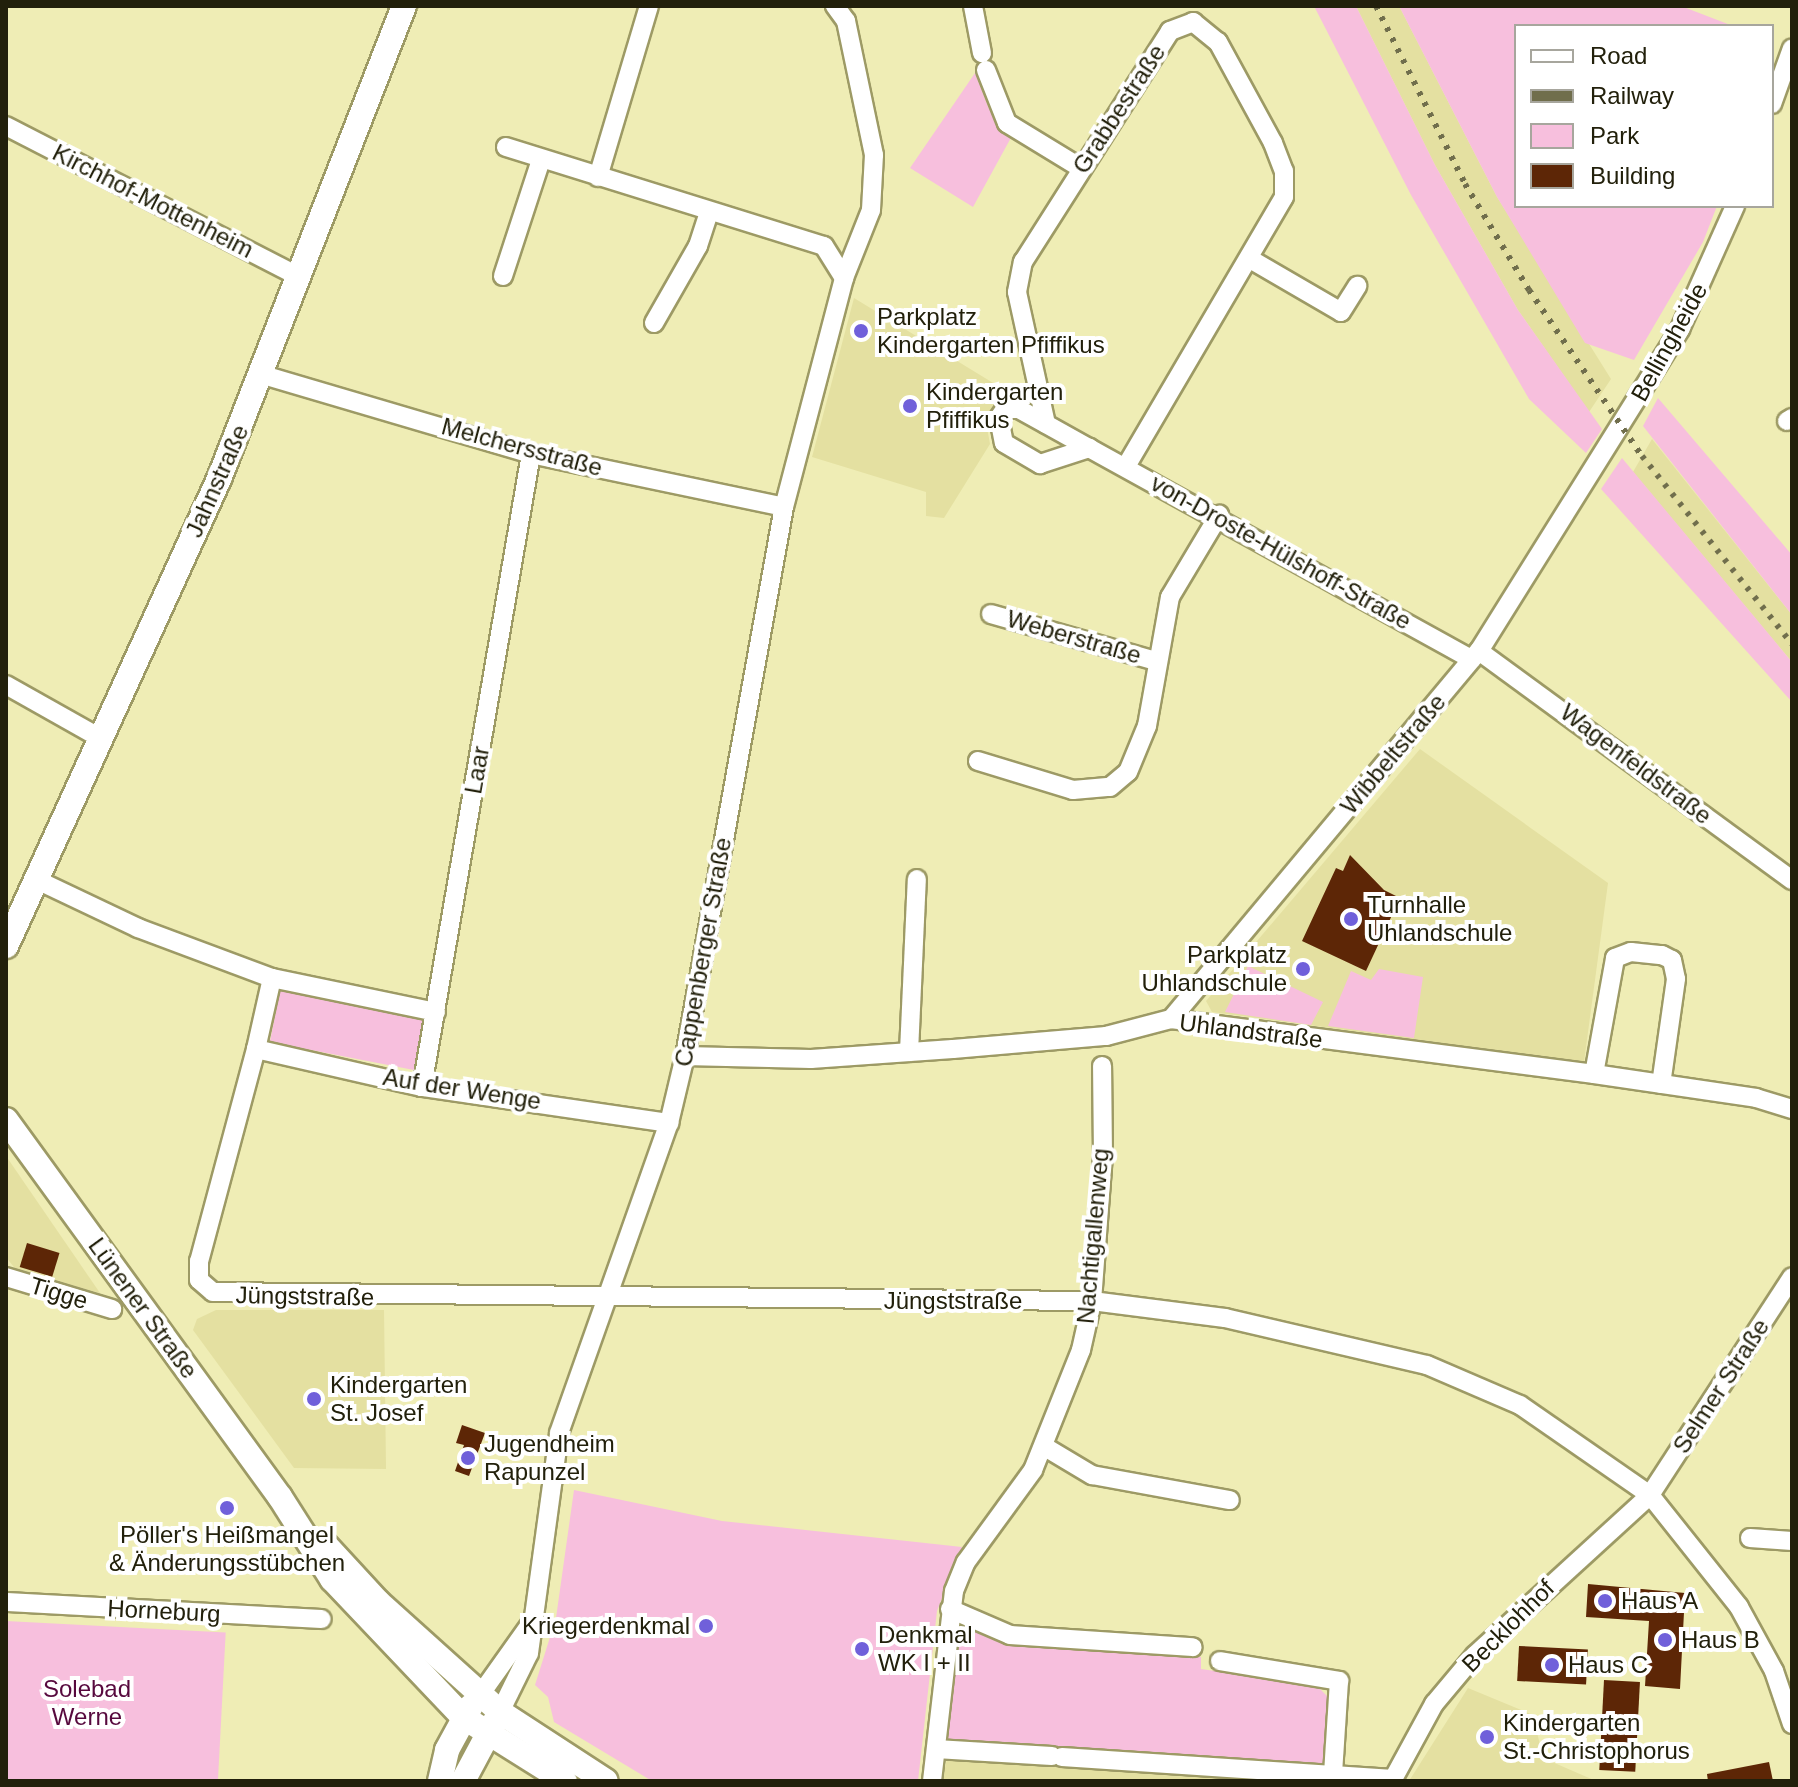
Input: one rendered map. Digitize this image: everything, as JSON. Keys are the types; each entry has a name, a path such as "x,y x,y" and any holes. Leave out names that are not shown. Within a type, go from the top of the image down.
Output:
{"main road":[{"name":"Jahnstraße","path":"6,946 263,375 404,6"},
{"name":"Lünener Straße","path":"6,1120 280,1497 332,1579 463,1717 565,1781"},
{"name":"Lünener Straße","path":"280,1497 378,1602 480,1695 500,1712 606,1781"},
{"path":"440,1781 463,1717 480,1695"},
{"path":"463,1781 500,1712"}],"street":[{"path":"598,177 649,6"},
{"name":"Cappenberger Straße","path":"500,1712 529,1653 559,1433 669,1123 685,1056 784,507 844,278 871,210 876,177 848,29 835,6"},
{"path":"973,6 984,61 1007,123 1079,167"},
{"name":"Grabbestraße","path":"1046,424 1018,279 1079,167 1170,31 1193,22 1218,42 1284,171 1284,197 1126,466"},
{"path":"1774,98 1792,48"},
{"name":"Kirchhof-Mottenheim","path":"6,126 300,277"},
{"path":"506,147 709,213 824,246 844,278"},
{"path":"503,276 541,160"},
{"name":"Bellingheide","path":"1594,474 1680,329 1734,208"},
{"path":"654,323 698,246 709,213"},
{"path":"1250,259 1341,312 1357,286"},
{"name":"Melchersstraße","path":"263,375 531,454 784,507"},
{"name":"von-Droste-Hülshoff-Straße","path":"1089,448 1040,464 1004,443 997,427 1012,407 1219,515 1475,655"},
{"name":"Laar","path":"422,1087 531,454"},
{"name":"Wibbeltstraße","path":"1171,1019 1475,655 1594,474"},
{"name":"Weberstraße","path":"978,761 1073,790 1110,787 1138,756 1170,597 1219,515"},
{"name":"Weberstraße","path":"991,614 1156,661"},
{"name":"Wagenfeldstraße","path":"1475,655 1792,880"},
{"path":"6,685 100,738"},
{"path":"909,1052 917,879"},
{"path":"37,880 138,928 272,978 436,1012"},
{"path":"1594,1074 1615,958 1631,952 1662,955 1672,960 1676,979 1661,1084"},
{"path":"256,1049 272,978"},
{"name":"Uhlandstraße","path":"685,1056 811,1059 909,1052 1106,1036 1171,1019 1594,1074 1792,1109"},
{"name":"Auf der Wenge","path":"256,1049 422,1087 669,1123"},
{"name":"Jüngststraße","path":"256,1049 199,1261 199,1280 213,1292 606,1300 1092,1301 1225,1318 1467,1379 1570,1436 1650,1495 1739,1607 1774,1671 1792,1724"},
{"name":"Nachtigallenweg","path":"932,1781 950,1609 966,1562 1045,1447 1066,1398 1092,1301 1103,1156 1102,1066"},
{"name":"Tigge","path":"6,1277 112,1309"},
{"name":"Selmer Straße","path":"1650,1495 1792,1277"},
{"path":"1045,1447 1092,1475 1230,1500"},
{"name":"Becklohhof","path":"936,1749 1392,1780 1434,1704 1475,1655 1650,1495"},
{"path":"1750,1538 1792,1541"},
{"name":"Horneburg","path":"6,1602 322,1619"},
{"path":"950,1609 1010,1635 1193,1647"},
{"name":"Cappenberger Straße","path":"480,1695 535,1616"},
{"path":"1220,1661 1339,1681 1333,1775"}],"shaded area":[{"path":"1356,6 1399,6 1497,197 1611,379 1589,412 1518,310 1435,165"},
{"name":"Kindergarten Pfiffikus","path":"854,298 1003,389 986,422 990,444 944,518 926,516 926,492 812,457"},
{"path":"1652,439 1792,615 1792,662 1633,472"},
{"path":"1420,749 1608,883 1584,1062 1212,1012 1206,1001"},
{"path":"6,1156 100,1293 17,1271 6,1257"},
{"name":"Kindergarten St. Josef","path":"216,1310 384,1310 386,1469 294,1468 193,1330 197,1319"},
{"name":"Kindergarten St.-Christophorus","path":"1468,1688 1533,1715 1543,1758 1596,1781 1409,1781"},
{"path":"947,1760 1263,1781 941,1781"}],"green space":[{"path":"1314,6 1356,6 1435,165 1518,310 1602,429 1586,453 1529,399 1411,195"},
{"path":"1399,6 1681,6 1728,24 1514,24 1514,208 1716,208 1703,242 1634,360 1585,343 1497,197"},
{"path":"975,73 989,109 1013,134 973,207 910,168"},
{"path":"1658,398 1792,555 1792,615 1643,426"},
{"path":"1622,458 1792,662 1792,702 1601,489"},
{"path":"1248,966 1323,1002 1311,1025 1225,1012"},
{"path":"1379,969 1423,977 1414,1038 1328,1026 1351,971 1371,980"},
{"path":"280,990 425,1018 415,1070 270,1042"},
{"path":"574,1490 722,1521 962,1547 937,1611 918,1781 652,1781 554,1722 548,1697 535,1685 556,1618"},
{"path":"956,1619 1008,1640 1201,1657 1201,1669 1316,1685 1332,1701 1333,1775 936,1749"},
{"name":"Solebad Werne","path":"6,1621 226,1633 218,1781 6,1781"}],"building":[{"name":"Turnhalle Uhlandschule","path":"1350,855 1384,890 1400,898 1366,971 1302,941 1336,868 1343,871"},
{"path":"27,1243 60,1253 52,1277 20,1267"},
{"name":"Jugendheim Rapunzel","path":"462,1425 485,1433 469,1476 455,1471 464,1445 456,1443"},
{"name":"Haus B","path":"1588,1584 1685,1593 1680,1689 1645,1686 1649,1621 1586,1617"},
{"name":"Haus C","path":"1519,1646 1588,1650 1586,1685 1517,1681"},
{"path":"1604,1680 1640,1682 1635,1772 1599,1770"},
{"path":"1769,1762 1773,1781 1708,1781 1707,1774"}],"railway":[{"path":"1376,6 1465,184 1529,290 1642,456 1792,644"}],"place":[{"name":"Parkplatz Kindergarten Pfiffikus","path":"861,331"},
{"name":"Kindergarten Pfiffikus","path":"910,406"},
{"name":"Turnhalle Uhlandschule","path":"1351,919"},
{"name":"Parkplatz Uhlandschule","path":"1303,969"},
{"name":"Kindergarten St. Josef","path":"314,1399"},
{"name":"Jugendheim Rapunzel","path":"468,1458"},
{"name":"Pöller's Heißmangel & Änderungsstübchen","path":"227,1508"},
{"name":"Haus A","path":"1605,1601"},
{"name":"Kriegerdenkmal","path":"706,1626"},
{"name":"Haus B","path":"1665,1640"},
{"name":"Denkmal WK I + II","path":"862,1649"},
{"name":"Haus C","path":"1552,1665"},
{"name":"Kindergarten St.-Christophorus","path":"1487,1737"}]}
